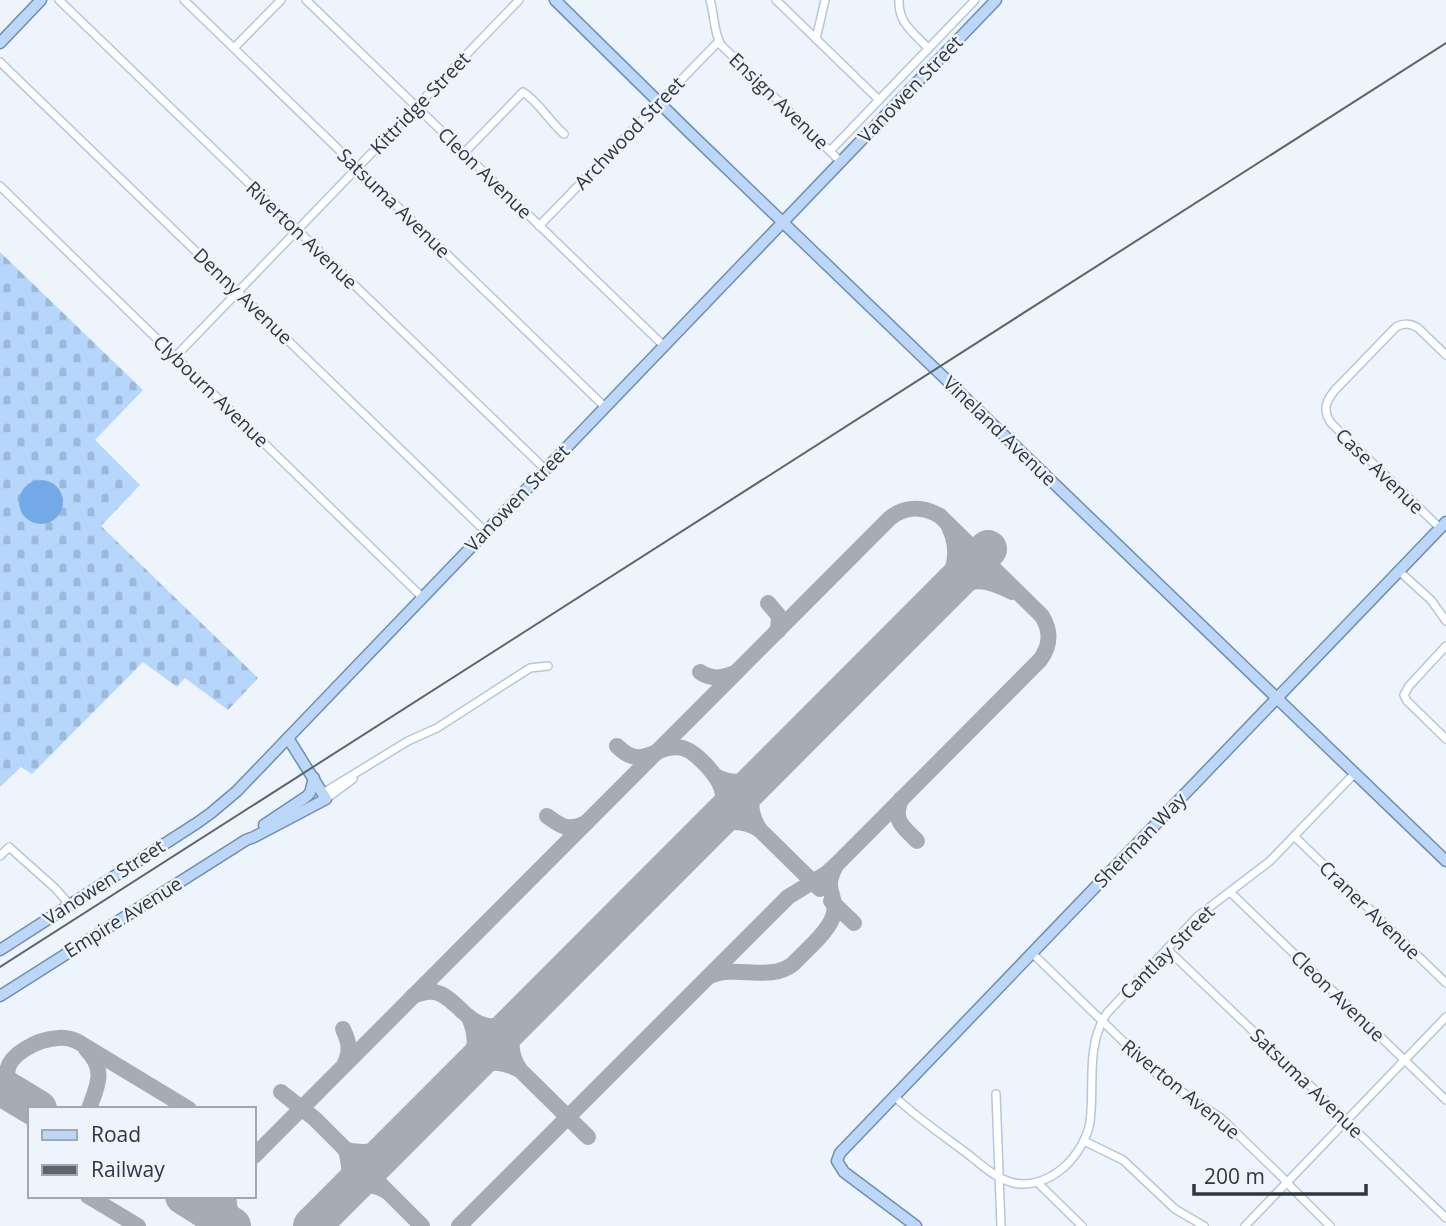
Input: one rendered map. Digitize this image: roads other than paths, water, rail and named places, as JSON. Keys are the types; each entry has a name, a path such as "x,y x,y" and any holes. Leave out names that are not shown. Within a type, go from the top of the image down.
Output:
{"main road":[{"path":"0,43 41,0"},
{"name":"Vineland Avenue","path":"555,0 1446,861"},
{"name":"Vanowen Street","path":"0,950 211,813 249,780 996,0"},
{"name":"Sherman Way","path":"916,1226 844,1172 837,1161 840,1153 1443,525"},
{"path":"288,738 324,796"},
{"path":"264,825 306,797 310,793 314,778"},
{"name":"Empire Avenue","path":"246,840 264,825 324,796"},
{"name":"Empire Avenue","path":"0,996 246,840 324,796"}],"street":[{"name":"Riverton Avenue","path":"59,0 545,469"},
{"name":"Satsuma Avenue","path":"184,0 605,407"},
{"path":"234,48 281,0"},
{"name":"Cleon Avenue","path":"306,0 664,346"},
{"name":"Kittridge Street","path":"176,356 519,0"},
{"path":"776,0 879,100"},
{"path":"816,39 825,0"},
{"path":"899,0 899,12 903,22 928,48"},
{"name":"Vanowen Street","path":"830,151 975,0"},
{"name":"Ensign Avenue","path":"712,1 715,32 728,53 840,161"},
{"name":"Archwood Street","path":"540,226 719,41"},
{"name":"Denny Avenue","path":"0,62 485,531"},
{"path":"464,153 523,92 564,134"},
{"name":"Clybourn Avenue","path":"0,186 422,597"},
{"name":"Case Avenue","path":"1443,525 1336,428 1325,410 1329,397 1396,327 1406,324 1418,328 1446,355"},
{"path":"1399,571 1431,600 1446,621"},
{"path":"1446,646 1404,695 1446,739"},
{"name":"Empire Avenue","path":"324,796 408,741 438,728 530,668 548,666"},
{"name":"Cantlay Street","path":"1083,1141 1090,1125 1092,1054 1101,1022 1119,998 1198,916 1270,861 1354,774"},
{"name":"Craner Avenue","path":"1294,836 1446,983"},
{"path":"0,856 9,847 70,905"},
{"name":"Cleon Avenue","path":"1230,892 1446,1100"},
{"name":"Satsuma Avenue","path":"1167,949 1446,1218"},
{"name":"Riverton Avenue","path":"1032,954 1160,1077 1222,1119 1330,1226"},
{"path":"1245,1226 1446,1017"},
{"path":"996,1094 1001,1226"},
{"path":"894,1096 999,1178 1027,1184 1046,1180 1076,1155 1083,1141 1123,1160 1175,1209 1204,1226"},
{"path":"1037,1182 1082,1226"}],"water":[{"path":"41,480 56,487 63,502 56,517 41,524 26,517 19,502 26,487"}],"railway":[{"path":"0,967 1446,43"}]}
